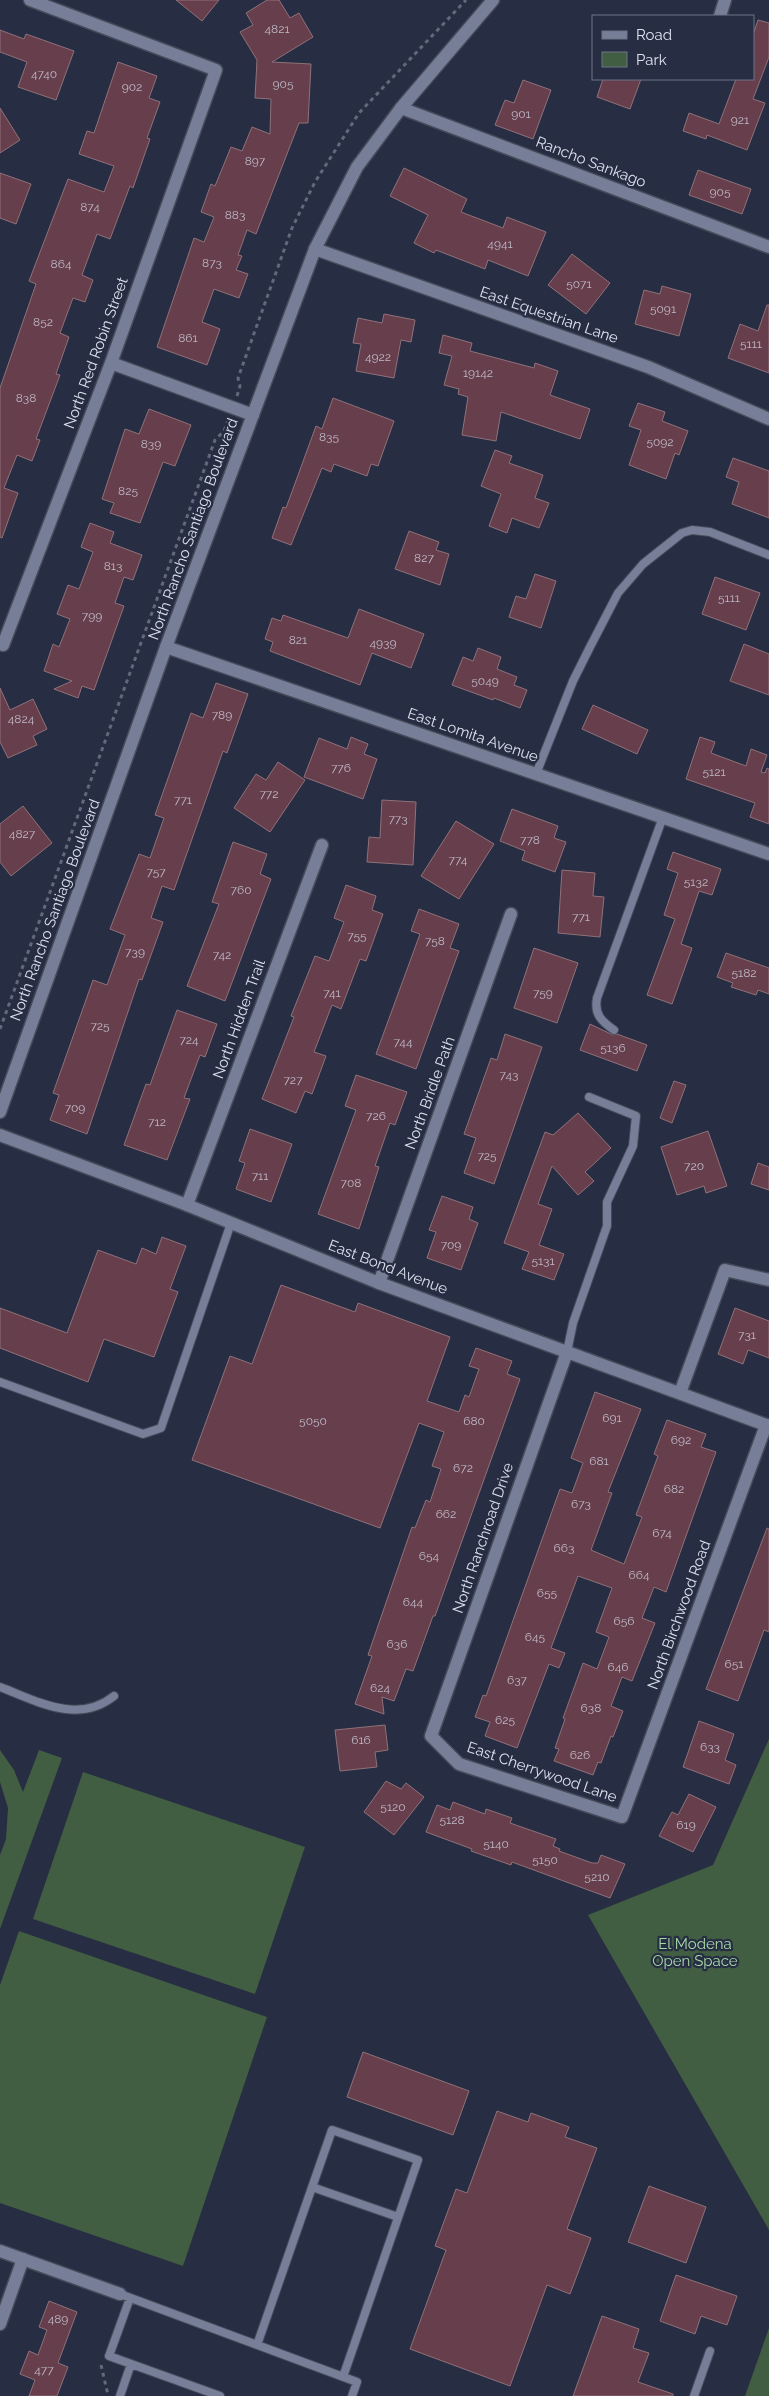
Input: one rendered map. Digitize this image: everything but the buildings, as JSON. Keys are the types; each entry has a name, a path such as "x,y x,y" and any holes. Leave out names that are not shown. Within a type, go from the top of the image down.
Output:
{"street":[{"name":"North Red Robin Street","path":"2,645 111,363 216,70 30,0"},
{"name":"North Rancho Santiago Boulevard","path":"0,1112 166,647 315,249 357,167 400,108 493,0"},
{"path":"720,15 725,0"},
{"name":"Rancho Sankago","path":"400,108 769,247"},
{"name":"East Equestrian Lane","path":"315,249 648,367 769,419"},
{"path":"111,363 253,415"},
{"name":"East Lomita Avenue","path":"166,647 769,854"},
{"name":"North Hidden Trail","path":"187,1205 322,845"},
{"name":"North Bridle Path","path":"380,1282 511,914"},
{"name":"East Bond Avenue","path":"0,1135 187,1205 380,1282 766,1425"},
{"path":"680,1393 725,1270 769,1280"},
{"name":"North Ranchroad Drive","path":"431,1736 567,1352"},
{"name":"North Birchwood Road","path":"622,1816 766,1425"},
{"name":"East Cherrywood Lane","path":"431,1736 459,1764 622,1816"},
{"path":"0,2251 125,2296"},
{"path":"0,2324 23,2259"}],"lane":[{"path":"536,774 573,681 590,647 618,593 643,564 682,533 692,530 710,532 769,555"},
{"path":"614,1030 598,1015 596,1008 597,998 663,817"},
{"path":"567,1352 573,1323 607,1226 606,1202 633,1146 636,1116 589,1097"},
{"path":"0,1382 144,1434 161,1428 231,1223"},
{"path":"0,1687 53,1707 80,1711 102,1706 114,1696"},
{"path":"257,2345 332,2130 418,2160 342,2377"},
{"path":"312,2187 398,2217"},
{"path":"220,2396 109,2356 125,2296 357,2382 352,2396"},
{"path":"694,2396 710,2351"},
{"path":"120,2396 131,2364"}],"path":[{"path":"0,1029 215,440 224,430 234,408 240,386 238,378 292,228 315,182 359,113 466,0"}],"green space":[{"name":"El Modena Open Space","path":"769,1739 769,2230 588,1915 713,1865"},
{"path":"0,1750 14,1770 23,1792 39,1750 62,1758 0,1929 0,1855 6,1839 8,1808 0,1782"},
{"path":"83,1772 305,1847 255,1994 33,1919"},
{"path":"19,1931 267,2017 183,2266 0,2203 0,1985"},
{"path":"769,2328 769,2396 745,2396"}]}
